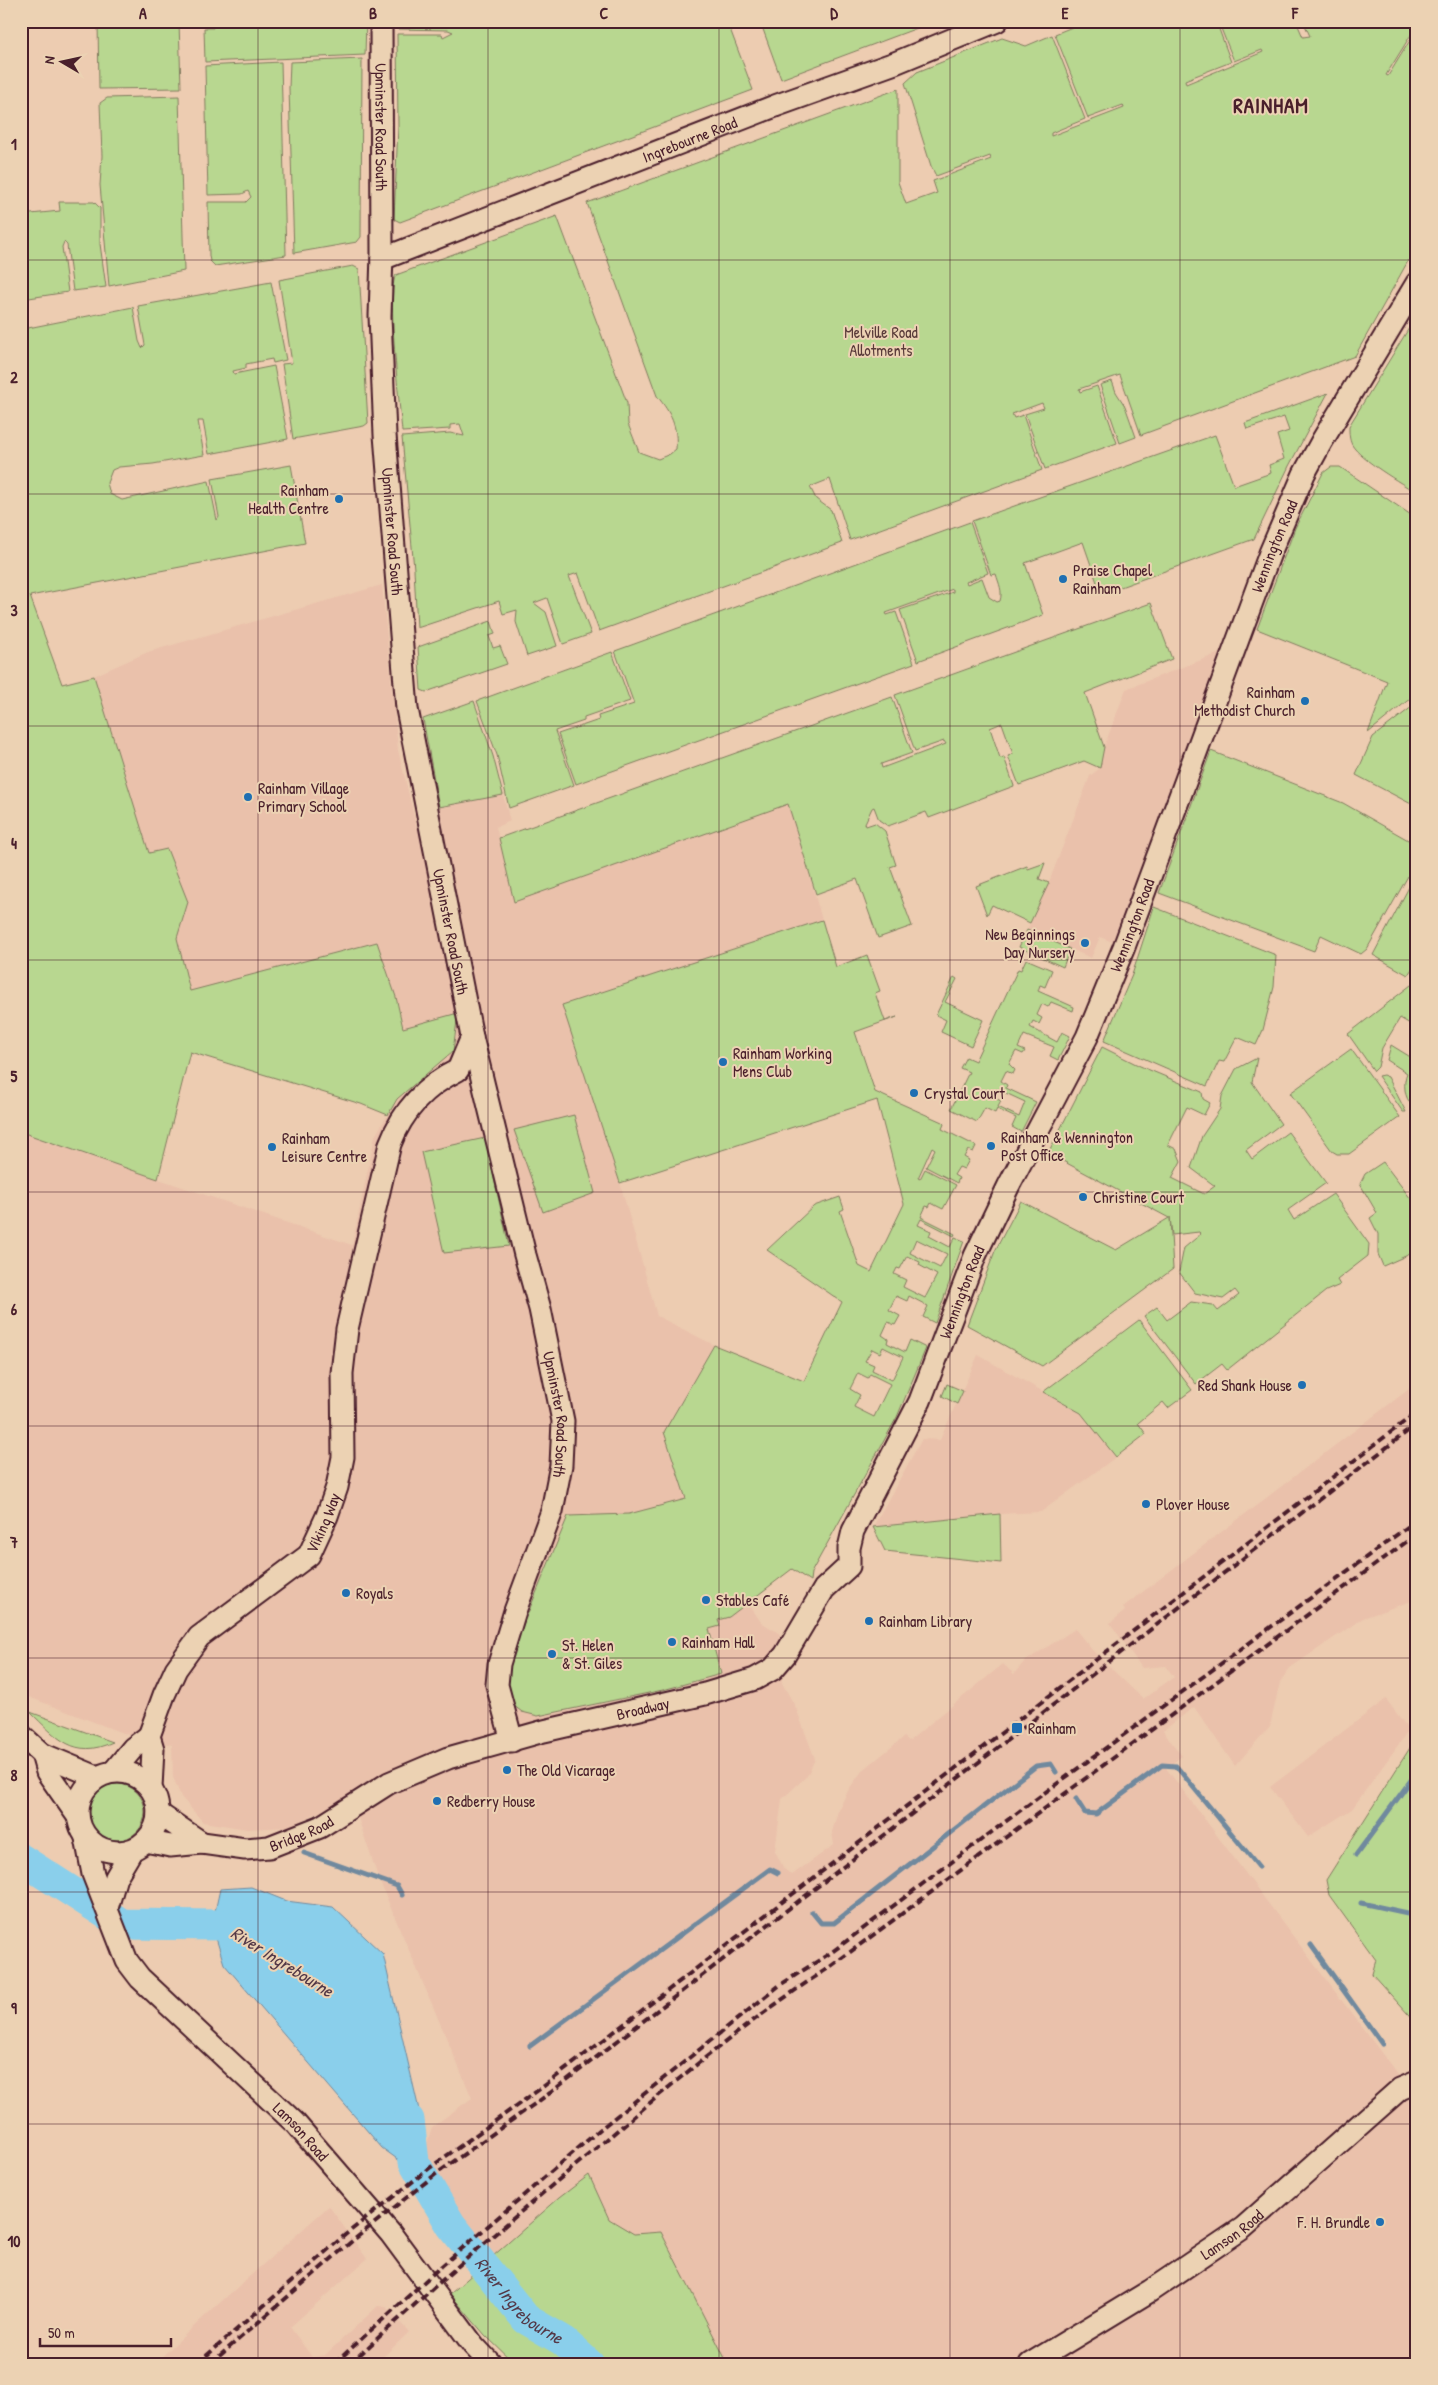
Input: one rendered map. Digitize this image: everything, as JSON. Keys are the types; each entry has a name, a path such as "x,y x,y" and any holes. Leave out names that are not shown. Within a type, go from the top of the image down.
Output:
{"street":[{"name":"Upminster Road South","path":"381,21 382,259 380,316 385,435 406,700 417,765 472,1037 524,1255 540,1309 564,1421 561,1465 552,1511 515,1611 499,1664 497,1685 512,1741"},
{"name":"Ingrebourne Road","path":"382,259 776,106 895,63 997,21"},
{"name":"Wennington Road","path":"849,1566 849,1548 853,1531 920,1402 975,1256 1009,1185 1067,1078 1128,938 1270,553 1304,474 1335,418 1417,283"},
{"path":"472,1037 458,1070 482,1081"},
{"name":"Viking Way","path":"149,1736 176,1669 199,1637 309,1555 316,1541 337,1487 343,1456 342,1374 346,1329 390,1144 398,1124 426,1089 458,1070"},
{"name":"Broadway","path":"389,1783 448,1758 705,1694 755,1679 773,1669 785,1655 824,1588 849,1566"},
{"path":"21,1735 42,1754 106,1774 135,1775 151,1788 157,1800 158,1813 155,1828 139,1845 116,1877 107,1908"},
{"path":"77,1815 82,1793 88,1784 106,1774 133,1748 149,1736 153,1749 151,1788"},
{"path":"42,1754 47,1772 77,1815 80,1827 86,1838"},
{"name":"Bridge Road","path":"86,1838 96,1846 107,1851 119,1852 139,1845 170,1846 202,1843 245,1849 268,1847 320,1828 389,1783"},
{"name":"Bridge Road","path":"158,1813 202,1843"},
{"name":"Lamson Road","path":"86,1838 93,1874 127,1961 150,1989 229,2059 295,2123 359,2195 474,2346 491,2364"},
{"name":"Lamson Road","path":"1030,2364 1150,2291 1243,2228 1400,2089 1417,2082"}],"shaded area":[{"path":"382,585 398,750 417,828 429,825 426,809 503,795 510,821 496,827 514,902 789,804 822,920 562,1005 620,1183 657,1316 714,1345 664,1432 686,1499 629,1514 568,1517 538,1716 663,1690 721,1674 709,1629 720,1625 718,1620 729,1617 739,1607 748,1603 761,1622 780,1634 782,1683 796,1708 815,1759 807,1776 782,1799 775,1851 784,1869 792,1875 834,1845 832,1832 838,1811 849,1789 862,1771 904,1737 909,1741 1003,1664 1014,1674 1024,1662 1075,1629 1093,1651 1143,1699 1174,1677 1166,1666 1142,1668 1110,1623 1125,1611 1123,1607 1417,1383 1417,1599 1363,1618 1290,1668 1280,1682 1270,1726 1235,1766 1194,1707 1163,1731 1182,1756 1166,1768 1417,2100 1417,2364 728,2364 721,2349 634,2234 609,2219 589,2176 559,2198 485,2264 432,2203 421,2163 432,2127 472,2098 379,1880 351,1797 288,1827 247,1829 203,1822 181,1797 173,1777 172,1745 120,1732 21,1694 21,1132 352,1245 375,1136 397,1099 453,1051 457,1013 404,1029 396,997 377,942 134,1006 62,684 94,676 148,652"},
{"path":"1235,647 1124,947 1100,937 1091,958 1027,930 1049,882 1090,776 1100,768 1104,747 1126,689"},
{"path":"978,1355 1081,1413 1116,1457 1041,1512 1000,1514 873,1527 922,1439 940,1440"},
{"path":"1386,1699 1409,1730 1352,1809 1308,1837 1270,1787"},
{"path":"329,2206 367,2259 290,2327 312,2357 325,2355 378,2306 386,2307 409,2332 376,2364 154,2364 205,2316"}],"green space":[{"path":"98,21 179,21 181,88 99,89"},
{"path":"216,21 366,21 365,55 205,62 204,28 213,28"},
{"path":"396,21 727,21 753,90 400,222 394,219 398,126 397,34 442,34 443,37 453,32 448,30 396,29"},
{"path":"760,21 936,21 781,79"},
{"name":"Melville Road Allotments","path":"1087,21 1216,21 1231,62 1185,80 1186,84 1263,52 1262,50 1234,61 1218,21 1296,21 1303,37 1310,36 1303,21 1417,21 1417,25 1386,75 1388,76 1417,29 1417,245 1355,356 1141,435 1120,375 1079,389 1080,392 1097,386 1117,443 1045,469 1025,414 1044,408 1042,403 1012,414 1014,418 1023,415 1042,470 850,540 830,479 810,487 816,499 831,510 842,543 599,631 578,573 569,576 591,634 563,644 547,598 534,603 546,612 557,646 527,656 516,622 517,610 503,614 499,601 417,628 414,569 402,437 450,433 464,436 460,424 450,425 450,429 402,432 392,302 393,285 396,275 557,216 627,403 628,424 639,452 658,459 676,449 675,427 670,414 657,396 587,203 898,89 898,182 906,204 937,193 933,181 991,159 990,156 936,176 931,166 905,83 917,72 1002,38 1026,46 1052,35 1085,119 1051,133 1051,136 1124,108 1123,105 1088,118 1055,34"},
{"path":"362,59 361,237 357,242 294,253 289,88 290,62"},
{"path":"281,62 286,255 215,266 210,261 209,256 208,202 246,202 251,197 248,191 242,194 208,195 205,66"},
{"path":"179,96 184,271 109,286 100,185 102,156 100,103 107,98"},
{"path":"59,202 94,202 100,208 100,244 106,287 73,291 67,245 64,242 62,247 68,292 29,298 21,302 21,215 60,211"},
{"path":"353,266 359,269 368,423 364,426 293,439 282,364 292,363 279,280"},
{"path":"271,282 286,360 273,363 272,359 246,364 246,368 233,371 234,374 274,366 288,439 209,454 203,421 198,421 204,455 153,464 119,467 112,470 107,483 110,494 122,500 209,481 217,520 219,517 212,479 291,465 305,543 30,596 62,684 94,676 149,853 167,849 188,902 177,938 190,991 377,942 396,997 403,1028 458,1013 453,1051 397,1099 388,1115 361,1104 190,1052 158,1179 21,1132 21,332 28,328 133,307 142,348 145,345 138,306"},
{"path":"1417,315 1417,493 1382,471 1357,451 1350,440 1349,426"},
{"path":"1112,381 1116,392 1125,406 1136,437 1120,443 1100,385"},
{"path":"1328,393 1289,466 1254,539 1101,594 1083,542 1080,543 1025,563 1043,615 918,661 900,610 953,592 953,589 886,613 887,615 896,612 914,663 576,784 558,734 599,720 598,716 634,704 615,651 970,522 988,573 966,582 967,584 982,578 989,597 997,602 1000,601 1001,591 996,574 991,575 972,521 1215,435 1234,486 1271,473 1269,465 1284,459 1277,435 1289,431 1284,417 1247,429 1245,423"},
{"path":"1331,467 1340,467 1417,519 1417,693 1368,733 1387,681 1257,629 1295,528 1323,473"},
{"path":"1151,603 1172,659 1085,693 1104,747 1100,768 1084,761 1019,785 1008,756 1013,754 1002,723 990,728 1000,758 1004,757 1014,786 929,818 926,812 888,826 879,820 874,807 872,808 865,823 866,826 875,823 885,831 896,865 890,867 912,926 878,938 857,879 816,894 788,804 514,902 499,838 892,697 912,753 881,764 882,768 946,744 944,741 915,751 895,695"},
{"path":"491,621 495,634 489,636 493,648 500,646 507,664 426,692 421,690 418,647"},
{"path":"612,652 630,701 584,717 584,721 555,731 574,785 509,808 497,755 477,701"},
{"path":"474,701 493,756 503,795 439,807 423,719"},
{"path":"1417,703 1417,807 1356,775 1373,737"},
{"path":"1211,751 1343,803 1417,845 1417,860 1367,949 1361,954 1321,935 1314,951 1159,893"},
{"path":"1045,863 1039,879 1049,883 1030,923 992,905 987,915 976,886 1027,866 1028,869"},
{"path":"1417,872 1417,969 1413,967 1408,975 1373,955"},
{"path":"1154,907 1276,955 1274,987 1263,1030 1256,1045 1237,1037 1224,1062 1219,1061 1207,1086 1104,1041 1132,975"},
{"path":"822,920 836,967 867,955 880,991 875,993 885,1021 897,1017 855,1032 875,1092 942,1122 944,1124 942,1129 976,1146 973,1152 968,1150 964,1157 969,1160 964,1169 959,1167 954,1175 959,1178 957,1183 926,1167 935,1149 932,1147 918,1178 920,1179 925,1169 956,1185 943,1209 931,1203 929,1207 926,1206 921,1217 955,1234 954,1236 921,1219 918,1225 931,1231 929,1236 950,1247 955,1237 964,1241 935,1323 923,1317 928,1306 909,1296 907,1301 896,1296 889,1310 900,1316 895,1325 888,1322 882,1335 888,1339 887,1343 905,1352 910,1340 926,1348 897,1417 811,1573 810,1581 792,1569 729,1617 718,1620 720,1626 709,1629 721,1674 663,1690 538,1716 522,1712 509,1702 504,1671 568,1516 629,1514 686,1499 664,1432 714,1345 804,1381 842,1302 767,1250 814,1206 840,1197 844,1209 840,1211 859,1266 871,1272 904,1204 877,1100 620,1183 562,1005","holes":["916,1239 947,1254 940,1268 910,1253","907,1256 920,1262 919,1265 937,1275 925,1298 903,1287 906,1280 894,1274 897,1268 900,1269","883,1347 903,1357 892,1380 872,1370 874,1365 865,1361 872,1349 880,1353","858,1373 868,1378 870,1374 890,1384 874,1417 854,1407 860,1395 850,1389"]},
{"path":"1027,930 1070,949 1063,967 1019,947"},
{"path":"1026,959 1052,970 1045,987 1040,985 1038,991 1074,1007 1073,1011 1051,1002 1048,1007 1042,1004 1037,1015 1042,1018 1039,1024 1033,1021 1030,1027 1057,1042 1062,1032 1070,1036 1058,1060 1050,1056 1054,1047 1024,1035 1018,1048 1025,1051 1023,1054 1016,1051 1009,1064 1015,1070 1013,1074 1006,1071 1001,1081 1007,1085 1006,1088 1036,1102 1021,1132 1012,1127 1016,1118 997,1109 995,1113 985,1108 977,1122 951,1109 969,1072 960,1068 966,1057 975,1061 1018,969 1021,970","holes":["997,1089 1025,1102 1019,1117 998,1107 1001,1101 993,1097"]},
{"path":"954,977 957,979 945,1002 983,1020 971,1046 941,1032 946,1020 936,1015"},
{"path":"1411,985 1417,987 1417,1028 1400,1018 1382,1048 1378,1067 1374,1071 1348,1034"},
{"path":"1391,1045 1417,1061 1417,1082 1412,1104 1407,1098 1405,1090 1407,1073 1387,1060"},
{"path":"1102,1047 1140,1066 1202,1092 1203,1099 1210,1103 1204,1115 1187,1107 1168,1145 1176,1149 1181,1161 1172,1178 1204,1194 1215,1186 1191,1168 1202,1136 1220,1109 1222,1096 1236,1069 1257,1058 1252,1082 1281,1124 1246,1150 1252,1159 1288,1132 1326,1183 1288,1210 1294,1220 1333,1194 1369,1244 1368,1256 1337,1280 1340,1285 1326,1291 1227,1370 1222,1364 1196,1384 1144,1316 1157,1307 1167,1320 1191,1302 1213,1305 1218,1311 1239,1295 1235,1290 1223,1299 1195,1293 1179,1272 1184,1248 1201,1234 1199,1232 1172,1235 1170,1217 1173,1269 1042,1366 967,1325 995,1251 1021,1201 1116,1250 1169,1218 1048,1153"},
{"path":"1351,1049 1400,1117 1349,1154 1337,1154 1332,1151 1290,1093"},
{"path":"1378,1076 1388,1077 1406,1112 1403,1112"},
{"path":"574,1115 595,1193 543,1212 514,1130"},
{"path":"485,1138 509,1246 444,1253 421,1152"},
{"path":"1383,1162 1417,1207 1417,1251 1383,1266 1378,1254 1378,1234 1370,1218 1377,1213 1360,1184 1365,1174"},
{"path":"1139,1320 1192,1390 1168,1408 1163,1402 1138,1423 1146,1434 1116,1457 1081,1413 1043,1392"},
{"path":"947,1384 963,1391 957,1404 942,1396"},
{"path":"1000,1514 1001,1563 885,1551 873,1527"},
{"path":"30,1712 113,1742 87,1749 67,1744"},
{"path":"1417,1725 1417,2024 1372,1974 1376,1960 1329,1895 1326,1880 1415,1740"},
{"path":"111,1784 123,1784 133,1788 141,1796 145,1812 141,1828 133,1836 123,1840 111,1840 101,1836 93,1828 89,1818 89,1806 93,1796 101,1788"},
{"path":"589,2175 609,2219 634,2234 661,2232 728,2364 515,2364 485,2335 450,2294 559,2198"}],"water":[{"path":"251,1887 286,1901 333,1907 383,1954 425,2136 411,2169 382,2148 224,1964 212,1925 220,1889"}],"waterway":[{"path":"812,1912 821,1923 834,1923 1036,1766 1051,1764 1056,1772"},
{"path":"1076,1799 1085,1813 1096,1814 1162,1765 1176,1766 1259,1867"},
{"path":"1356,1855 1417,1772"},
{"path":"304,1853 397,1886 402,1895"},
{"name":"River Ingrebourne","path":"21,1859 122,1924 222,1925 250,1940"},
{"path":"530,2046 770,1869 778,1873"},
{"path":"1361,1903 1417,1915"},
{"path":"1311,1945 1382,2044"},
{"name":"River Ingrebourne","path":"409,2120 414,2162 451,2225 526,2319 562,2340 589,2364"}],"railway":[{"path":"197,2364 345,2235 431,2167 544,2086 1417,1412"},
{"path":"210,2364 351,2242 436,2174 550,2093 1417,1424"},
{"path":"334,2364 437,2270 604,2126 780,1985 832,1952 1017,1813 1417,1520"},
{"path":"350,2364 505,2225 711,2053 1417,1534"}],"place":[{"name":"Rainham Health Centre","path":"339,499"},
{"name":"Praise Chapel Rainham","path":"1063,579"},
{"name":"Rainham Methodist Church","path":"1305,701"},
{"name":"Rainham Village Primary School","path":"248,797"},
{"name":"New Beginnings Day Nursery","path":"1085,943"},
{"name":"Rainham Working Mens Club","path":"723,1062"},
{"name":"Crystal Court","path":"914,1093"},
{"name":"Rainham & Wennington Post Office","path":"991,1146"},
{"name":"Rainham Leisure Centre","path":"272,1147"},
{"name":"Christine Court","path":"1083,1197"},
{"name":"Red Shank House","path":"1302,1385"},
{"name":"Plover House","path":"1146,1504"},
{"name":"Royals","path":"346,1593"},
{"name":"Stables Café","path":"706,1600"},
{"name":"Rainham Library","path":"869,1621"},
{"name":"Rainham Hall","path":"672,1642"},
{"name":"St. Helen & St. Giles","path":"552,1654"},
{"name":"Rainham","path":"1017,1728"},
{"name":"The Old Vicarage","path":"507,1770"},
{"name":"Redberry House","path":"437,1801"},
{"name":"F. H. Brundle","path":"1380,2222"}],"district":[{"name":"RAINHAM","path":"1271,106"}]}
